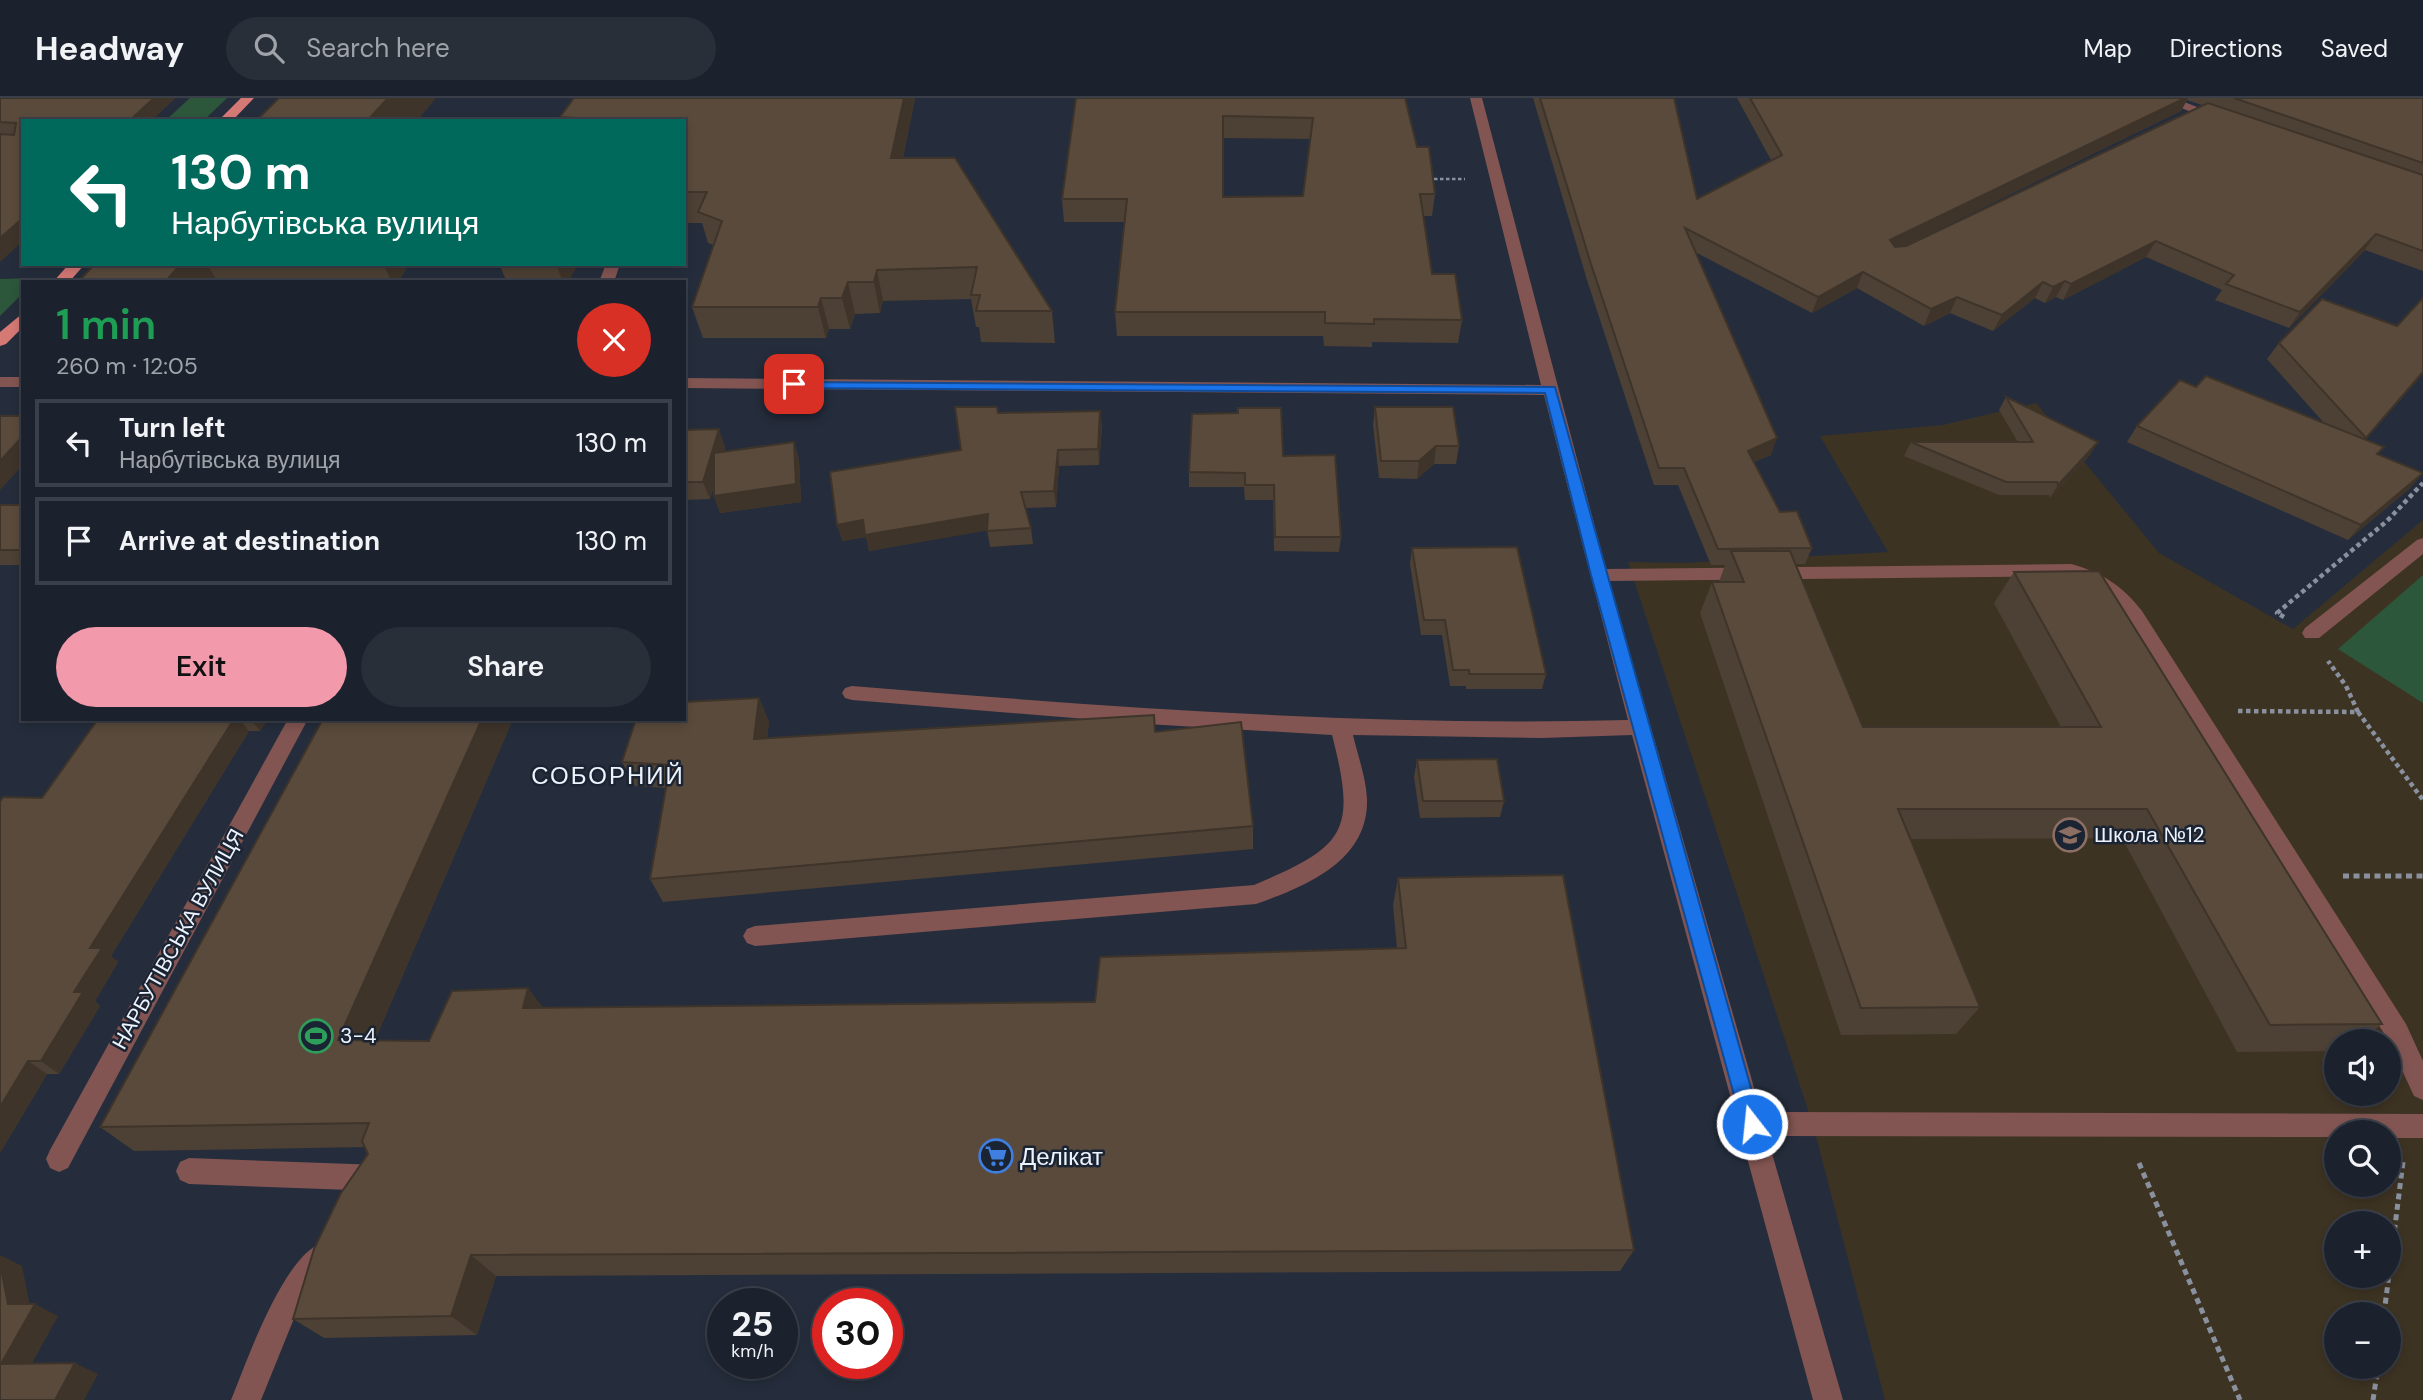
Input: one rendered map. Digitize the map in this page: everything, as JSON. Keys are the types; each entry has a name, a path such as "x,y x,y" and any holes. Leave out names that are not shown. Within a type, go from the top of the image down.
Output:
{"main road":[{"path":"226,119 248,98"},
{"path":"62,280 76,266"},
{"path":"0,341 21,320"}],"street":[{"path":"1476,98 1598,575 1828,1400"},
{"path":"2162,98 2234,124"},
{"path":"2172,122 2197,111"},
{"path":"0,382 21,382"},
{"path":"686,383 1550,390"},
{"path":"2312,633 2423,544"},
{"path":"1598,575 2071,570 2088,575 2118,595 2195,711 2397,1032 2423,1088"},
{"path":"852,693 1236,724 1558,731 1641,727"},
{"name":"НАРБУТІВСЬКА ВУЛИЦЯ","path":"58,1159 297,721"},
{"path":"755,936 1256,894 1318,867 1349,841 1357,805 1340,726"},
{"path":"1752,1124 2121,1123 2415,1126"},
{"path":"189,1171 380,1176 357,1209"},
{"path":"246,1400 285,1306 333,1241"}],"path":[{"path":"1422,179 1498,179"},
{"path":"2312,633 2358,712 2423,800"},
{"path":"2195,711 2358,712"},
{"path":"2301,877 2423,876"},
{"path":"2121,1123 2240,1400"},
{"path":"2386,1302 2415,1126"},
{"path":"2373,1400 2376,1379"}],"shaded area":[{"name":"Школа №12","path":"2036,403 2159,553 2293,629 2423,520 2423,1400 1885,1400 1813,1125 1628,562 1685,563 1888,552 1820,436 1943,425"}],"green space":[{"path":"190,98 227,98 205,119 167,119"},
{"path":"38,278 21,280 21,295 0,316 0,279"},
{"path":"2423,575 2423,703 2338,649"}],"building":[{"path":"0,98 154,98 131,119 21,119 21,220 0,238 0,134 14,135 16,123 0,122"},
{"path":"279,98 388,98 369,119 258,119"},
{"path":"574,98 904,98 891,158 955,158 1052,311 976,311 980,295 971,295 977,267 877,270 874,282 848,282 842,298 821,298 818,307 692,307 722,221 698,212 707,192 686,192 686,119 560,117"},
{"path":"1076,98 1405,98 1417,147 1429,147 1435,194 1420,194 1432,274 1455,274 1462,320 1374,319 1374,324 1325,323 1325,312 1115,312 1127,199 1062,199","holes":["1223,116 1313,118 1303,196 1223,197"]},
{"path":"1540,98 1674,98 1697,199 1782,155 1750,98 2185,98 1890,240 1895,247 1906,246 2208,103 2423,175 2423,251 2376,234 2300,312 2226,284 2234,275 2156,241 2071,284 2065,281 2053,287 2043,282 2002,315 1957,297 1931,309 1863,272 1818,297 1685,228 1777,438 1748,451 1780,512 1797,511 1812,548 1718,549 1684,468 1659,468 1591,264"},
{"path":"2234,98 2423,98 2423,163"},
{"path":"93,266 179,266 167,280 80,280"},
{"path":"2423,298 2423,372 2366,438 2279,343 2322,299 2397,326"},
{"path":"2206,376 2384,447 2377,454 2423,473 2361,525 2137,426 2180,380 2196,387"},
{"path":"2006,397 2098,442 2058,485 2057,482 2006,482 1911,442 2033,442"},
{"path":"955,407 997,407 998,413 1100,411 1098,449 1058,450 1054,491 1021,492 1031,528 987,531 988,514 865,535 863,520 837,525 830,472 961,450"},
{"path":"1375,407 1453,407 1459,446 1436,446 1419,461 1381,461"},
{"path":"1238,408 1281,408 1283,456 1335,455 1341,537 1275,537 1274,485 1245,485 1245,473 1189,472 1192,414 1238,413"},
{"path":"0,416 21,416 21,438 0,461"},
{"path":"719,429 703,482 686,482 686,430"},
{"path":"794,442 796,484 714,496 714,453"},
{"path":"0,505 21,505 21,550 0,550"},
{"path":"1517,547 1546,674 1469,674 1469,670 1453,670 1445,620 1424,620 1412,548"},
{"path":"1731,551 1790,551 1863,727 2101,727 2014,572 2099,571 2382,1024 2270,1025 2147,809 1898,809 1980,1007 1861,1008 1712,582 1744,582"},
{"path":"759,698 754,739 1154,715 1155,732 1241,722 1253,826 650,879 670,765 622,762 635,721 686,721 686,702"},
{"path":"97,721 233,721 90,948 102,948 74,992 83,992 41,1061 28,1061 0,1107 0,802 3,797 42,798"},
{"name":"Делікат","path":"322,721 481,721 338,1040 429,1041 452,991 528,988 523,1008 1095,1002 1100,957 1406,948 1398,878 1563,875 1634,1250 471,1255 451,1316 293,1319 314,1249 341,1193 368,1154 362,1141 369,1123 100,1127"},
{"path":"1497,759 1504,801 1423,801 1417,760"},
{"path":"0,1264 8,1304 35,1304 1,1364 75,1363 55,1400 0,1400"}],"place":[{"name":"Школа №12","path":"2070,835"},
{"name":"3-4","path":"316,1036"},
{"name":"Делікат","path":"996,1156"}],"district":[{"name":"СОБОРНИЙ","path":"608,775"}],"route":[{"path":"794,384 1550,390 1598,575 1752,1124"}]}
